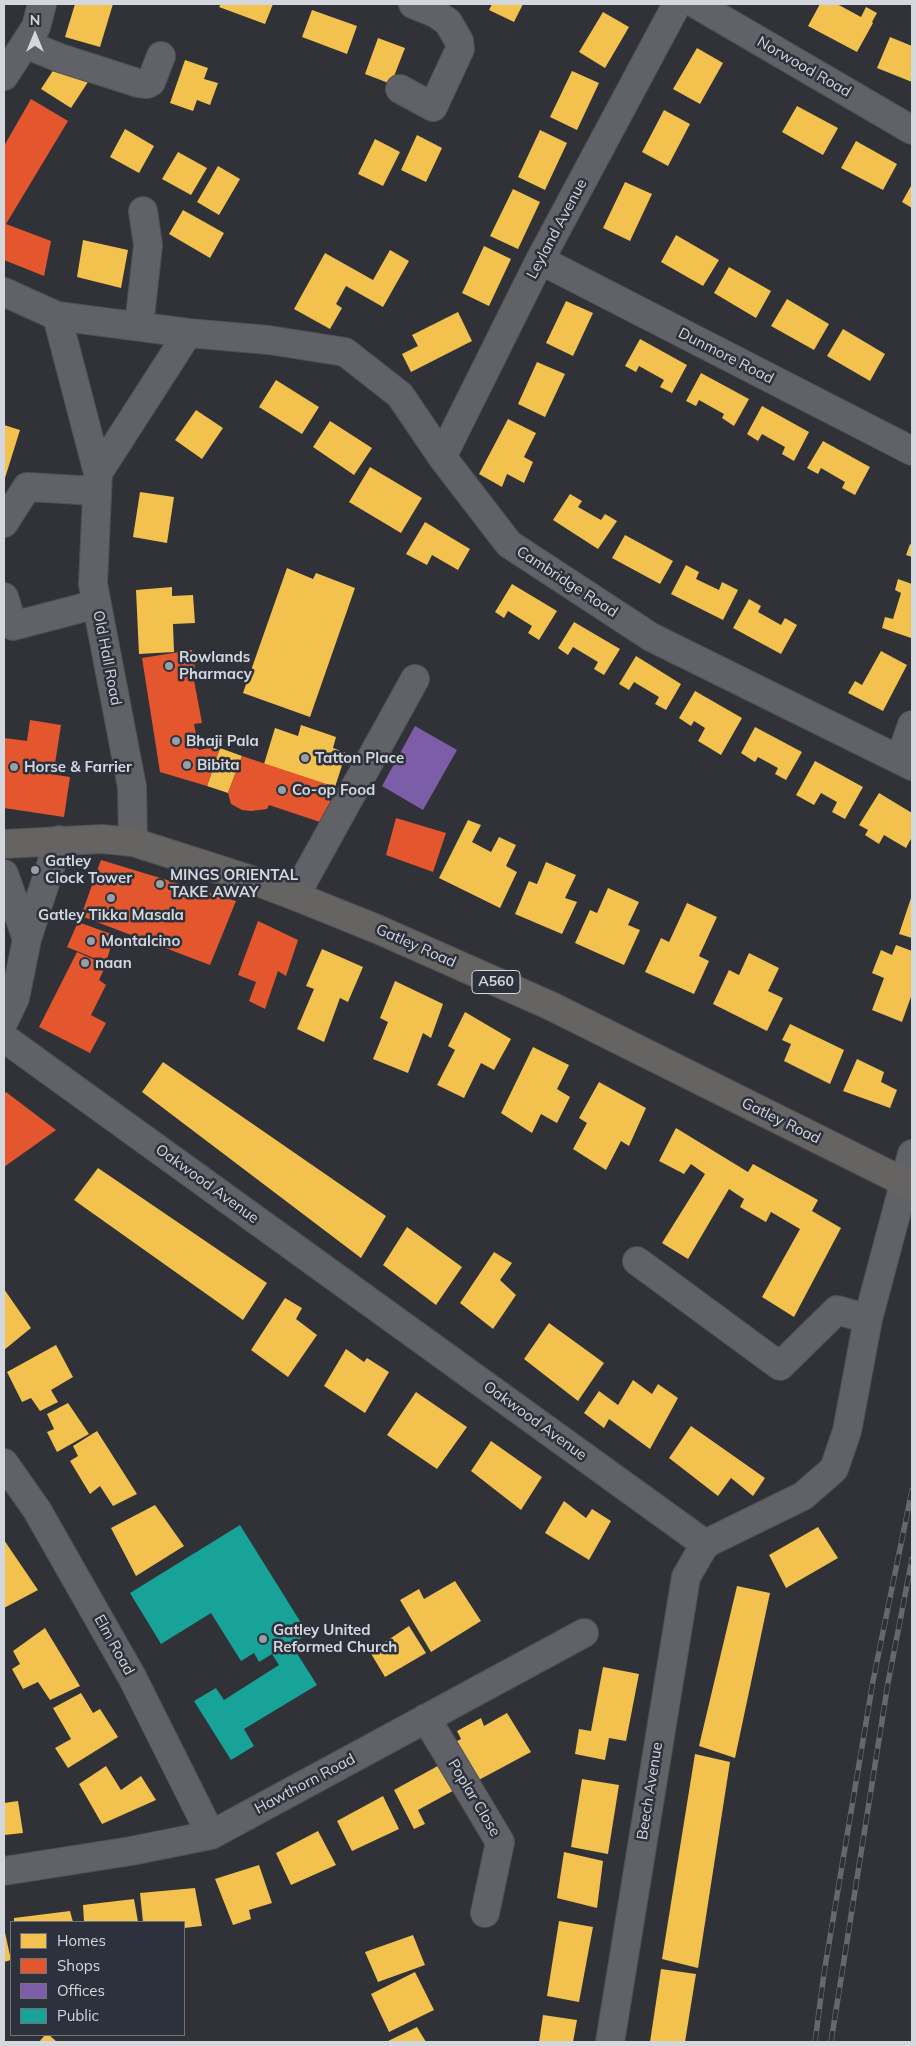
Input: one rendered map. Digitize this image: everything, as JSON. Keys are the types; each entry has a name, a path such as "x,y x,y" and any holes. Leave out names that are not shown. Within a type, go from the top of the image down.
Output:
{"main road":[{"name":"Gatley Road","path":"4,844 102,839 133,842 296,896 377,929 552,1006 909,1184"}],"street":[{"path":"11,61 36,27 42,4"},
{"path":"400,89 433,107 460,49 459,40 448,22 435,13 412,4"},
{"name":"Leyland Avenue","path":"442,457 540,260 676,4"},
{"name":"Norwood Road","path":"696,4 912,130"},
{"path":"11,61 60,58 138,83 147,84 151,82 162,56"},
{"path":"140,326 148,245 142,211"},
{"name":"Dunmore Road","path":"540,260 912,451"},
{"path":"4,292 57,316 188,333 97,482 27,488 4,523"},
{"name":"Old Hall Road","path":"57,316 97,482 93,584 132,786 133,842"},
{"name":"Cambridge Road","path":"188,333 269,340 345,352 400,395 442,457 509,544 651,636 906,762"},
{"path":"4,597 13,626 97,604"},
{"path":"296,896 415,679"},
{"path":"906,762 912,725"},
{"path":"4,1021 15,998 26,940 60,840"},
{"path":"4,874 26,940"},
{"name":"Oakwood Avenue","path":"4,1038 705,1544"},
{"path":"705,1544 803,1496 834,1468 847,1431 868,1319 909,1184 912,1154"},
{"path":"637,1261 780,1366 837,1310 868,1319"},
{"name":"Elm Road","path":"4,1463 37,1510 132,1677 211,1834"},
{"name":"Beech Avenue","path":"610,2042 686,1577 705,1544"},
{"name":"Hawthorn Road","path":"4,1871 131,1852 211,1834 584,1633"},
{"name":"Poplar Close","path":"426,1718 500,1842 485,1913"}],"building: Homes":[{"path":"75,4 113,4 100,47 65,37"},
{"path":"221,4 273,4 265,24 219,7"},
{"path":"492,4 523,4 514,22 489,10"},
{"path":"820,4 837,4 861,17 866,7 877,13 857,52 808,26"},
{"path":"312,10 357,26 347,54 302,37"},
{"path":"603,12 629,27 605,68 579,52"},
{"path":"890,37 912,46 912,82 877,68"},
{"path":"378,38 405,48 391,84 365,74"},
{"path":"697,48 723,63 700,104 673,89"},
{"path":"185,60 208,68 204,79 218,83 210,105 197,100 193,111 170,103"},
{"path":"58,63 88,82 71,108 41,89"},
{"path":"572,71 599,83 577,130 550,117"},
{"path":"797,106 838,128 823,155 782,132"},
{"path":"664,110 690,124 668,166 642,152"},
{"path":"125,129 154,146 139,173 110,157"},
{"path":"540,130 567,143 545,190 518,177"},
{"path":"417,135 442,148 426,182 401,170"},
{"path":"375,139 400,152 383,186 358,174"},
{"path":"856,141 897,164 883,190 841,168"},
{"path":"178,152 207,168 191,195 162,179"},
{"path":"218,166 240,179 219,215 197,202"},
{"path":"625,182 652,194 630,241 603,228"},
{"path":"912,184 912,208 902,202"},
{"path":"513,189 540,202 518,249 490,236"},
{"path":"183,210 224,233 210,258 169,234"},
{"path":"676,235 719,260 703,286 661,262"},
{"path":"83,240 128,250 121,288 77,277"},
{"path":"484,246 511,259 489,306 462,293"},
{"path":"390,250 409,261 383,307 346,286 336,304 342,308 330,329 294,309 325,253 373,280"},
{"path":"729,267 771,291 756,318 714,293"},
{"path":"787,299 829,324 814,350 771,326"},
{"path":"566,301 593,313 573,356 546,343"},
{"path":"458,312 472,341 411,372 402,354 418,346 412,335"},
{"path":"843,329 885,354 870,381 827,356"},
{"path":"640,339 687,365 672,393 660,387 664,380 639,366 636,372 625,366"},
{"path":"537,362 565,374 545,417 518,404"},
{"path":"701,373 749,399 734,426 722,418 724,414 699,400 696,406 686,401"},
{"path":"276,380 319,407 302,434 259,407"},
{"path":"762,406 809,432 794,461 782,454 785,447 762,434 758,441 747,434"},
{"path":"196,410 223,428 202,459 175,440"},
{"path":"508,419 536,433 524,457 533,462 524,483 507,474 502,487 479,474"},
{"path":"330,421 372,448 354,475 313,447"},
{"path":"4,425 20,430 5,478 4,477"},
{"path":"823,441 870,467 855,495 842,488 845,482 821,468 818,474 807,468"},
{"path":"370,467 422,498 401,533 349,502"},
{"path":"140,492 174,497 167,543 133,537"},
{"path":"570,494 582,501 578,507 601,520 605,514 617,521 598,549 553,520"},
{"path":"425,522 470,549 458,570 432,555 427,565 406,554"},
{"path":"625,535 673,561 660,584 612,558"},
{"path":"910,544 912,545 912,557 906,555"},
{"path":"686,565 699,572 696,579 719,590 722,582 738,590 723,620 671,594"},
{"path":"287,568 313,579 316,573 355,588 310,717 243,693"},
{"path":"898,579 912,584 911,638 882,628 885,617 893,619 901,593 895,590"},
{"path":"512,584 557,611 539,640 528,633 532,626 508,611 504,618 495,612"},
{"path":"172,587 172,596 193,595 195,623 173,624 174,652 139,654 136,590"},
{"path":"749,599 761,606 758,612 781,625 785,618 797,625 781,654 733,628"},
{"path":"574,622 620,649 604,675 594,669 598,662 573,647 568,655 558,648"},
{"path":"881,651 907,665 883,711 848,693 855,681 862,685"},
{"path":"636,656 681,684 666,710 655,704 659,697 634,682 629,690 619,684"},
{"path":"695,691 742,718 721,755 698,741 705,728 694,721 691,726 679,718"},
{"name":"Tatton Place","path":"301,725 336,737 333,748 346,753 335,787 264,764 275,728 298,736"},
{"path":"755,727 802,752 786,780 775,774 778,768 758,757 755,762 741,753"},
{"path":"220,748 242,756 228,793 207,786"},
{"path":"815,761 863,787 845,819 832,812 837,802 821,793 814,805 796,795"},
{"path":"879,793 912,813 912,837 906,848 884,835 879,844 865,835 868,830 859,825"},
{"path":"468,820 481,825 472,842 491,852 499,837 516,845 506,866 517,872 500,908 439,878"},
{"path":"546,862 576,875 565,898 577,902 562,934 515,914 529,881 537,884"},
{"path":"608,888 639,902 628,925 640,930 624,965 575,943 590,910 597,913"},
{"path":"912,895 912,938 899,934"},
{"path":"687,903 717,917 699,956 709,961 694,994 645,972 661,938 669,942"},
{"path":"896,945 912,951 912,994 902,1022 872,1010 884,978 872,973 881,950 892,955"},
{"path":"322,949 363,967 348,1002 340,998 324,1042 297,1029 314,989 306,986"},
{"path":"749,953 779,968 768,991 783,998 767,1031 713,1004 729,970 739,975"},
{"path":"395,981 443,1004 431,1038 423,1033 408,1073 373,1059 388,1022 380,1018"},
{"path":"465,1012 511,1039 494,1070 481,1063 464,1098 437,1085 455,1050 448,1046"},
{"path":"790,1024 844,1050 830,1084 784,1061 791,1044 782,1040"},
{"path":"533,1047 569,1065 557,1089 570,1097 557,1123 541,1114 532,1133 501,1113"},
{"path":"857,1059 884,1072 881,1082 897,1090 890,1108 843,1091"},
{"path":"163,1062 386,1216 361,1258 142,1092"},
{"path":"599,1082 646,1108 629,1146 621,1141 606,1170 573,1149 587,1123 579,1118"},
{"path":"676,1128 748,1172 753,1164 818,1200 812,1211 841,1228 794,1317 762,1297 800,1229 771,1212 766,1222 740,1207 744,1199 729,1189 688,1259 662,1243 705,1174 691,1164 684,1174 659,1161"},
{"path":"98,1168 267,1283 243,1320 74,1200"},
{"path":"407,1227 462,1267 436,1305 383,1265"},
{"path":"494,1252 512,1263 500,1280 516,1295 493,1329 460,1303"},
{"path":"4,1289 31,1328 4,1350"},
{"path":"285,1298 302,1308 296,1319 317,1335 288,1377 251,1350"},
{"path":"549,1323 604,1363 578,1401 524,1359"},
{"path":"56,1345 73,1377 51,1390 58,1402 40,1411 31,1398 22,1402 7,1372"},
{"path":"346,1349 364,1362 367,1358 389,1372 365,1413 324,1386"},
{"path":"633,1380 652,1394 658,1384 678,1398 650,1449 609,1419 604,1428 584,1413 599,1391 618,1405"},
{"path":"416,1392 467,1427 437,1469 387,1435"},
{"path":"68,1403 89,1434 57,1452 47,1432 54,1429 47,1414"},
{"path":"691,1426 765,1478 753,1496 731,1478 718,1496 669,1458"},
{"path":"97,1431 137,1494 113,1506 100,1486 90,1494 70,1461 78,1456 73,1446"},
{"path":"491,1441 542,1477 521,1510 471,1471"},
{"path":"564,1501 586,1518 592,1509 611,1521 589,1560 545,1533"},
{"path":"155,1505 184,1546 136,1576 111,1528"},
{"path":"818,1527 838,1558 786,1588 769,1555"},
{"path":"4,1540 38,1590 4,1608"},
{"path":"455,1581 481,1621 431,1652 400,1600 419,1589 424,1599"},
{"path":"737,1586 770,1593 735,1758 699,1746"},
{"path":"409,1626 426,1653 385,1677 370,1652"},
{"path":"45,1628 80,1686 50,1700 38,1682 23,1689 12,1669 20,1664 13,1651"},
{"path":"603,1667 639,1674 626,1741 609,1738 605,1760 575,1754 579,1729 591,1731"},
{"path":"81,1693 93,1713 100,1709 118,1737 68,1768 55,1748 71,1739 53,1708"},
{"path":"507,1713 531,1752 475,1782 453,1743 461,1739 457,1731 481,1718 484,1726"},
{"path":"695,1754 730,1762 698,1968 662,1959"},
{"path":"445,1762 460,1787 418,1810 425,1824 414,1829 394,1790"},
{"path":"106,1766 121,1790 141,1776 156,1800 102,1824 79,1784"},
{"path":"582,1779 619,1785 608,1854 571,1847"},
{"path":"383,1796 399,1829 352,1851 337,1821"},
{"path":"18,1801 23,1833 4,1835 4,1803"},
{"path":"318,1831 336,1865 291,1885 276,1853"},
{"path":"564,1852 603,1861 597,1908 557,1898"},
{"path":"259,1865 272,1903 249,1910 251,1919 233,1925 215,1879"},
{"path":"195,1888 202,1926 185,1928 185,1921 143,1921 140,1893"},
{"path":"134,1899 138,1921 84,1921 83,1905"},
{"path":"70,1911 73,1921 14,1921 14,1918"},
{"path":"559,1921 593,1927 579,2002 547,1996"},
{"path":"4,1928 10,1960 4,1962"},
{"path":"413,1935 425,1965 378,1982 365,1952"},
{"path":"661,1969 696,1974 685,2042 650,2042"},
{"path":"415,1972 434,2010 389,2032 371,1994"},
{"path":"543,2015 577,2020 573,2042 539,2042"},
{"path":"417,2027 426,2042 386,2042"},
{"path":"44,2036 50,2036 57,2042 39,2042"}],"building: Shops":[{"path":"31,99 68,121 6,224 51,241 44,276 4,260 4,146"},
{"path":"192,650 196,674 193,675 202,723 194,724 199,750 213,747 220,748 207,786 160,772 142,658"},
{"name":"Horse & Farrier","path":"30,720 61,725 55,764 26,760 24,770 70,777 64,817 4,808 4,738 27,741"},
{"name":"Co-op Food","path":"242,756 335,787 323,823 269,805 267,809 251,811 242,810 231,804 228,793"},
{"path":"396,818 446,833 433,872 386,855"},
{"path":"101,860 236,901 210,965 81,916"},
{"path":"258,921 298,940 286,976 278,971 265,1009 249,1001 256,982 238,975"},
{"name":"Montalcino","path":"78,922 114,935 106,963 67,947"},
{"path":"77,952 106,965 99,980 106,985 91,1015 106,1023 90,1053 39,1027"},
{"path":"6,1092 56,1130 4,1167 4,1094"}],"building: Offices":[{"path":"415,726 457,750 423,810 382,786"}],"building: Public":[{"name":"Gatley United Reformed Church","path":"240,1525 308,1634 291,1644 317,1685 244,1729 254,1746 231,1760 194,1701 216,1688 224,1700 279,1665 272,1654 259,1662 254,1653 241,1661 211,1613 161,1644 130,1593"}],"railway":[{"path":"815,2042 824,1973 873,1681 912,1490"},
{"path":"831,2042 888,1683 912,1559"}],"place":[{"name":"Rowlands Pharmacy","path":"169,666"},
{"name":"Bhaji Pala","path":"176,741"},
{"name":"Tatton Place","path":"305,758"},
{"name":"Bibita","path":"187,765"},
{"name":"Horse & Farrier","path":"14,767"},
{"name":"Co-op Food","path":"282,790"},
{"name":"Gatley Clock Tower","path":"35,870"},
{"name":"MINGS ORIENTAL TAKE AWAY","path":"160,884"},
{"name":"Gatley Tikka Masala","path":"111,898"},
{"name":"Montalcino","path":"91,941"},
{"name":"naan","path":"85,963"},
{"name":"Gatley United Reformed Church","path":"263,1639"}]}
